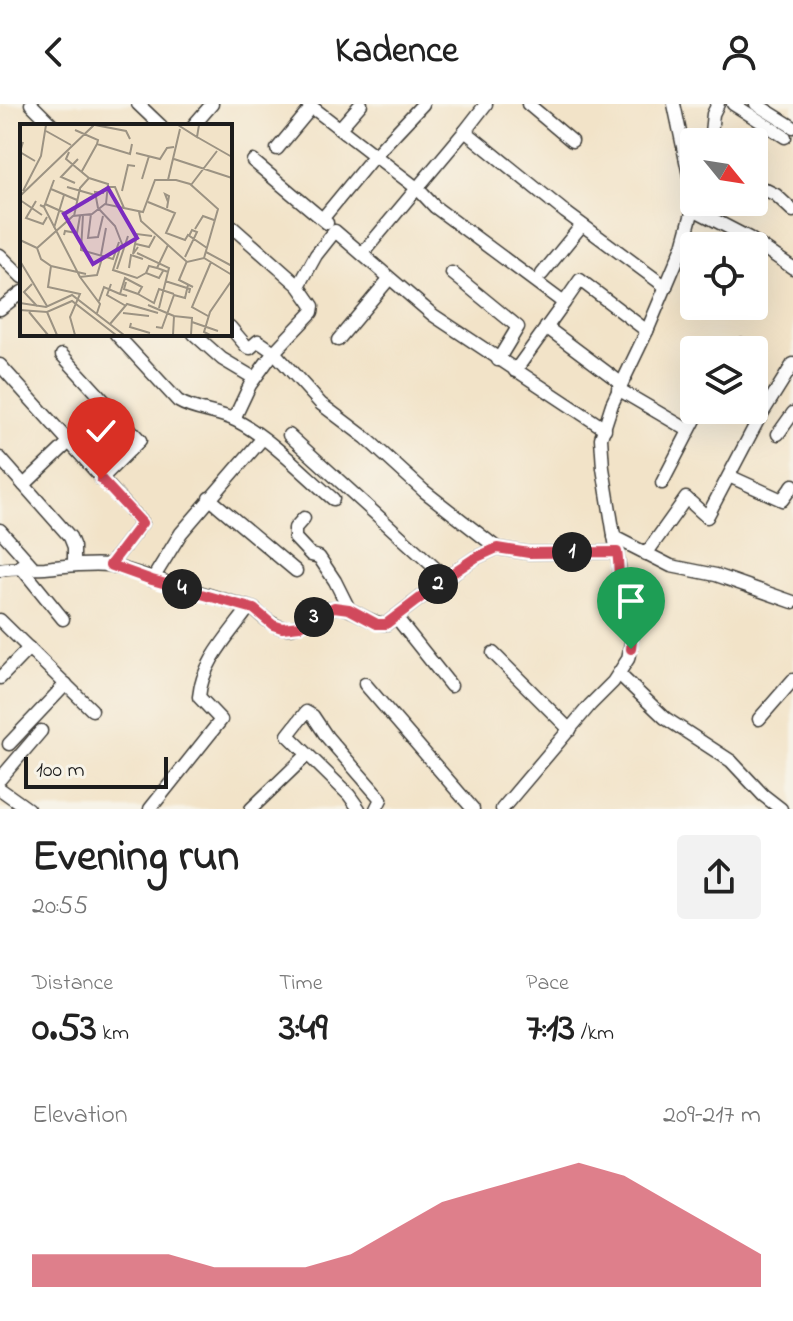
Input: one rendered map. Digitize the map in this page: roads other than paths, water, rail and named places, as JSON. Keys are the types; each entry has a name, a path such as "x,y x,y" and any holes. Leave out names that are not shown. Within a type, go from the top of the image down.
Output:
{"street":[{"path":"31,104 51,124"},
{"path":"138,104 159,124"},
{"path":"195,124 212,104"},
{"path":"340,128 361,104"},
{"path":"323,218 374,156 423,104"},
{"path":"362,254 486,104"},
{"path":"528,104 572,141"},
{"path":"674,104 680,134"},
{"path":"712,128 718,104"},
{"path":"733,104 789,132"},
{"path":"756,104 789,132"},
{"path":"277,149 310,105 418,189 435,207 564,303"},
{"path":"465,131 582,225 666,287"},
{"path":"253,161 433,315 605,429"},
{"path":"768,191 793,211"},
{"path":"502,809 619,674 628,659 633,633 630,612 619,581 601,438 620,386 683,246 691,216"},
{"path":"714,216 793,268"},
{"path":"542,274 582,225"},
{"path":"232,227 299,286 313,306 312,312 254,378 234,419"},
{"path":"299,286 316,255 335,231"},
{"path":"0,255 20,275"},
{"path":"452,273 518,327 498,360"},
{"path":"338,340 389,279"},
{"path":"515,371 580,280 647,331"},
{"path":"0,309 20,294"},
{"path":"546,327 620,386 688,430"},
{"path":"232,329 247,347 262,342 321,404 497,548 529,553 617,552"},
{"path":"118,336 178,401 188,408 234,419 333,499"},
{"path":"196,336 222,359 254,378"},
{"path":"62,355 140,440 101,479"},
{"path":"0,365 142,523 110,565"},
{"path":"646,554 686,498 707,517 758,420 792,369"},
{"path":"778,434 793,413"},
{"path":"662,483 692,424"},
{"path":"289,435 446,578"},
{"path":"152,580 181,533 262,439"},
{"path":"24,485 68,443"},
{"path":"0,458 70,537 74,547 74,564"},
{"path":"729,476 782,500 793,485"},
{"path":"209,498 296,571"},
{"path":"304,518 295,528 295,538 311,555 319,557 349,609"},
{"path":"0,530 63,619"},
{"path":"614,537 671,566 716,575 793,602"},
{"path":"0,570 26,566 110,565 254,609 273,625 289,629 334,607 349,609 377,624 386,624 475,558 497,548"},
{"path":"150,809 221,720 199,697 200,685 217,652 248,609"},
{"path":"396,617 451,686"},
{"path":"0,620 92,710"},
{"path":"0,678 29,648"},
{"path":"493,653 570,730"},
{"path":"619,674 665,718 731,761 781,809"},
{"path":"759,719 793,680"},
{"path":"9,744 66,684"},
{"path":"365,684 473,809"},
{"path":"359,809 349,795 288,735 306,712 313,716 327,737 381,799 376,809"},
{"path":"0,779 41,731"},
{"path":"251,809 307,755"},
{"path":"0,789 19,807"}]}
